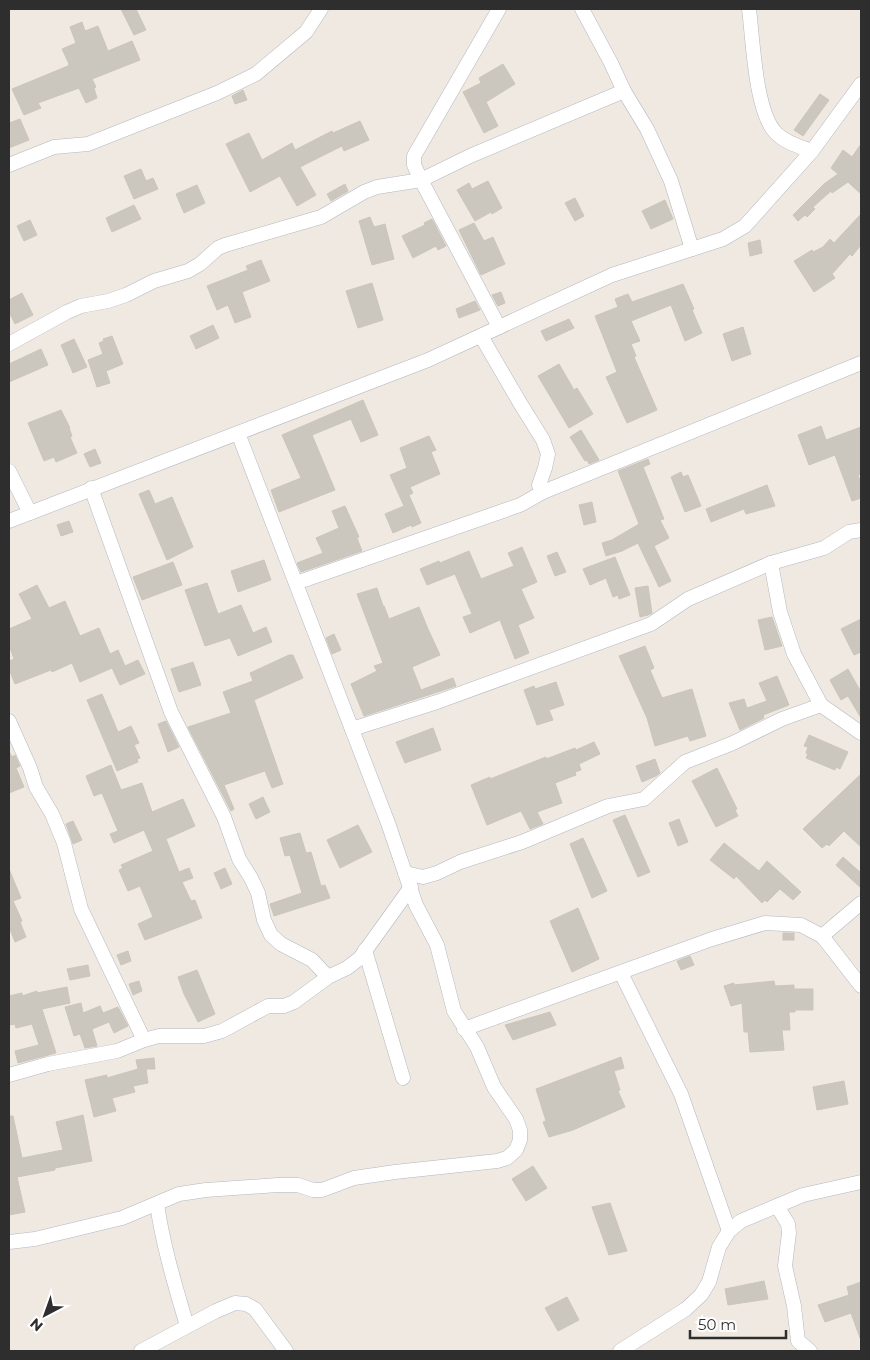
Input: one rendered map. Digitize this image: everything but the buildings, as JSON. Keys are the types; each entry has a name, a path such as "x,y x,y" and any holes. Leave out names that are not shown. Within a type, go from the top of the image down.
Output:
{"street":[{"path":"9,165 54,147 88,144 209,96 256,74 306,32 321,9"},
{"path":"582,9 624,91 647,129 671,181 692,249"},
{"path":"750,9 759,87 767,119 777,134 792,143 812,151"},
{"path":"497,10 414,156 414,165 499,327"},
{"path":"9,521 428,360 612,275 723,239 745,226 812,151 861,84"},
{"path":"9,344 81,306 108,301 126,295 154,281 188,271 200,264 218,248 225,245 321,217 364,192 377,187 421,180 470,156 624,91"},
{"path":"481,336 543,440 548,454 538,485 543,492"},
{"path":"296,583 520,505 543,492 861,364"},
{"path":"9,1242 35,1240 122,1218 179,1194 206,1190 298,1185 313,1190 322,1190 354,1178 497,1161 507,1158 516,1150 520,1140 520,1130 516,1119 494,1087 477,1047 464,1030 454,1012 436,945 416,905 388,823 238,432"},
{"path":"9,471 30,513"},
{"path":"91,488 171,712 224,817 239,859 258,893 264,920 271,935 281,944 312,960 328,977"},
{"path":"352,729 437,702 651,624 688,599 771,563 824,548 849,532 861,530"},
{"path":"771,563 780,612 794,654 821,705 861,733"},
{"path":"405,873 423,877 437,873 460,862 529,839 608,806 644,799 685,762 733,743 782,719 821,705"},
{"path":"9,721 30,768 36,787 52,814 64,843 81,909 144,1040"},
{"path":"9,1075 48,1064 117,1051 159,1036 204,1036 222,1031 268,1006 284,1006 294,1002 328,977 347,968 360,958 411,888"},
{"path":"822,936 861,903"},
{"path":"464,1030 712,939 765,923 801,925 822,936 861,986"},
{"path":"366,950 403,1078"},
{"path":"621,973 681,1094 729,1231"},
{"path":"620,1351 686,1309 701,1295 709,1282 719,1247 729,1231 741,1221 788,1200 818,1190 861,1182"},
{"path":"157,1204 168,1262 187,1326"},
{"path":"777,1206 788,1224 789,1233 785,1266 798,1341 810,1351"},
{"path":"140,1351 235,1302 246,1304 255,1309 286,1351"}]}
